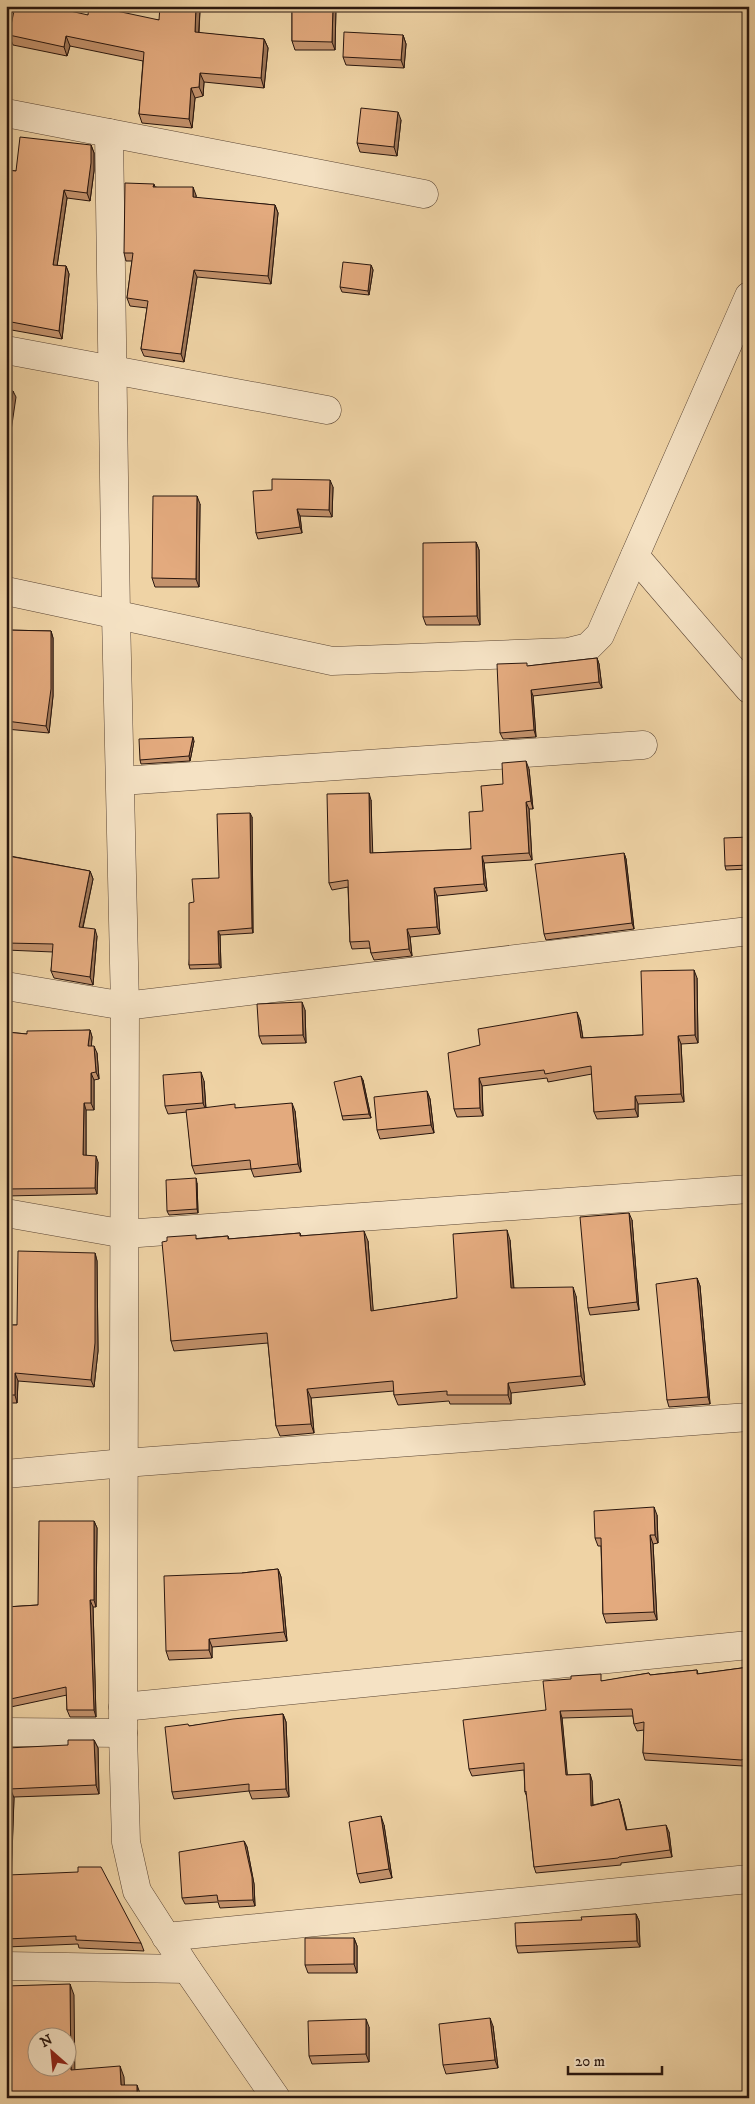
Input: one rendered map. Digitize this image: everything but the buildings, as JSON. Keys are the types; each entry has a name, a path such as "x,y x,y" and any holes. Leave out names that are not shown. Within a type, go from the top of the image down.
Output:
{"street":[{"path":"6,113 424,194"},
{"path":"109,133 116,615 125,1006 123,1720 126,1842 137,1892 187,1969 276,2098"},
{"path":"6,591 332,661 568,652 588,647 600,635 749,296"},
{"path":"6,350 327,410"},
{"path":"635,556 749,689"},
{"path":"121,781 643,745"},
{"path":"6,986 125,1006 749,931"},
{"path":"6,1213 125,1234 749,1189"},
{"path":"6,1474 124,1463 749,1417"},
{"path":"6,1462 46,1471"},
{"path":"6,1732 123,1720 749,1645"},
{"path":"166,1937 749,1879"},
{"path":"6,1966 187,1969"}]}
